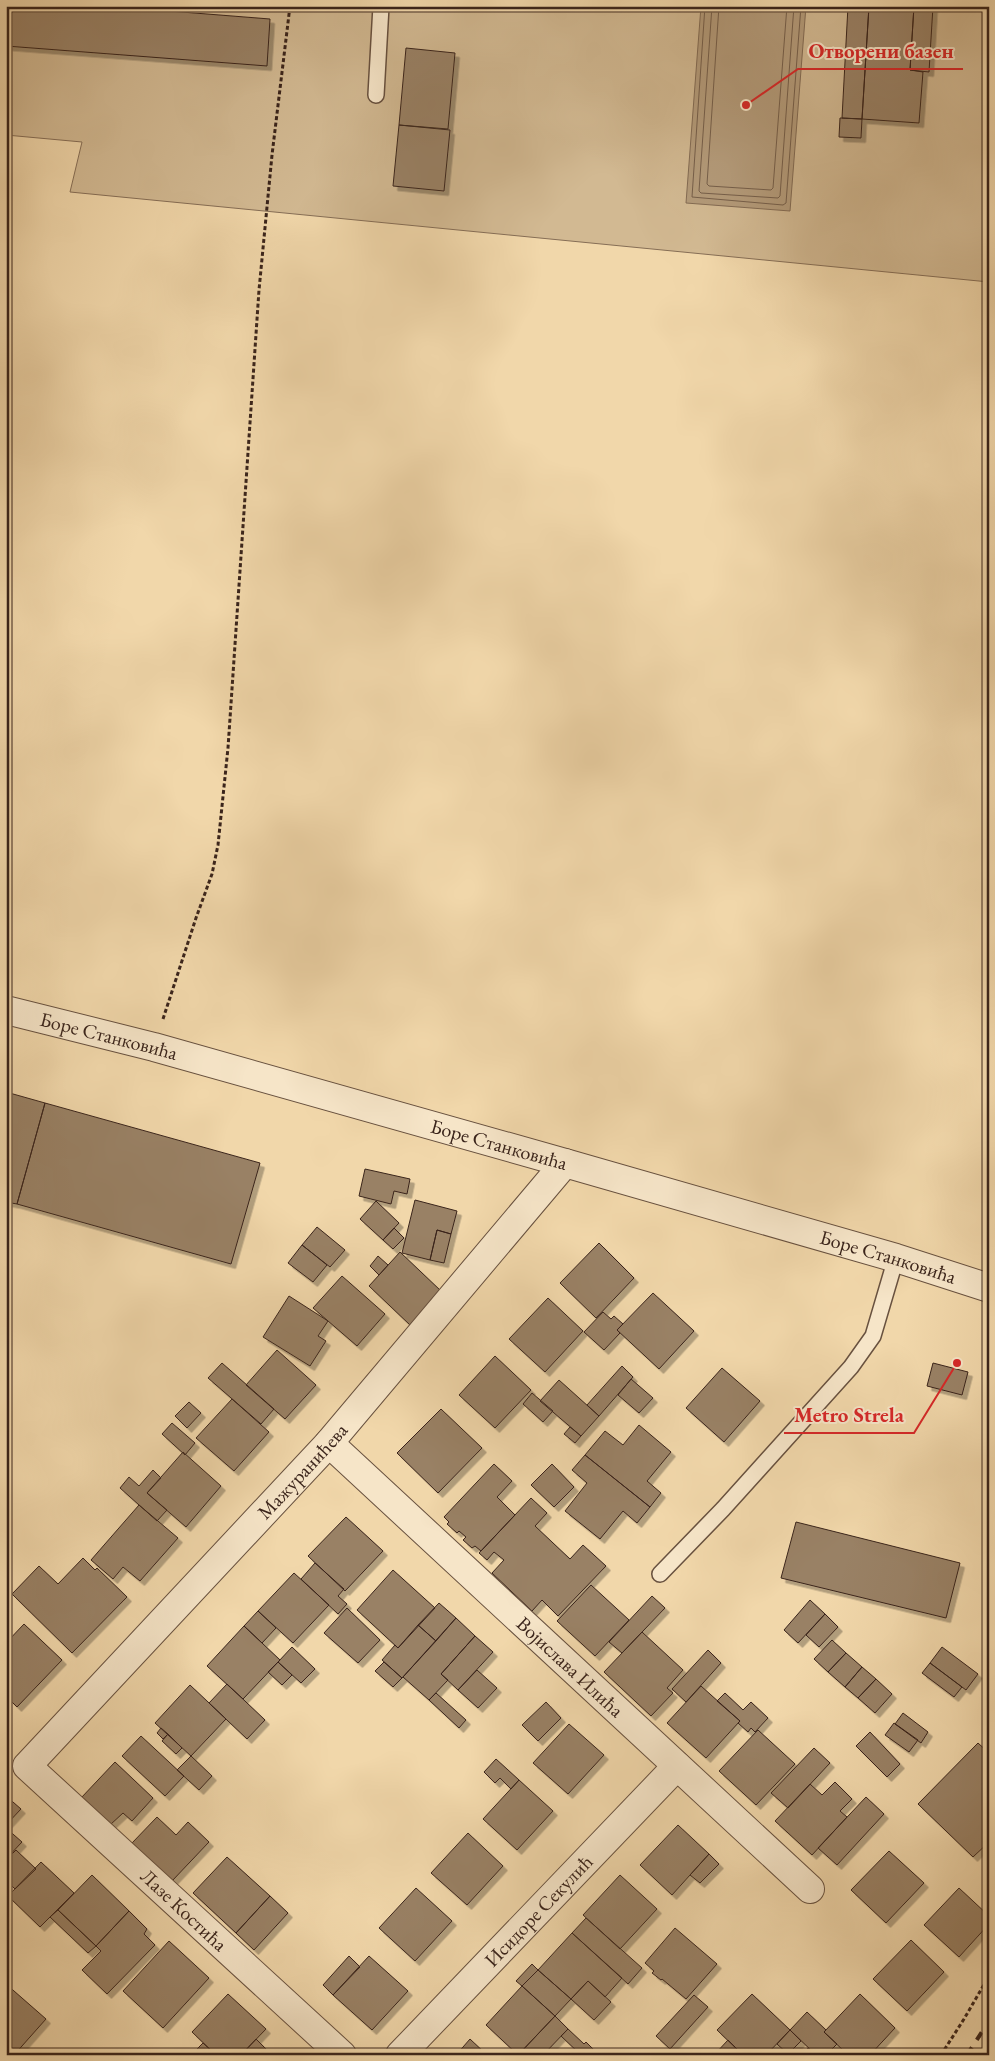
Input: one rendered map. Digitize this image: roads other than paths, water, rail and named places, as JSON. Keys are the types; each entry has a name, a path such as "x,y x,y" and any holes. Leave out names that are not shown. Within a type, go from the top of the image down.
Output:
{"street":[{"name":"Боре Станковића","path":"6,1010 154,1047 565,1163 896,1258 989,1288"},
{"name":"Мажуранићева","path":"27,1766 329,1443 565,1163"},
{"name":"Војислава Илића","path":"329,1443 810,1889"},
{"name":"Лазе Костића","path":"27,1766 342,2055"},
{"name":"Исидоре Секулић","path":"400,2055 677,1766"}],"lane":[{"path":"376,95 381,6"},
{"path":"660,1574 723,1509 851,1367 872,1336 896,1258"}],"water":[{"path":"701,6 806,6 790,211 686,203"}],"railway":[{"path":"967,2055 989,2021"}],"place":[{"name":"Отворени базен","path":"746,105"},
{"name":"Metro Strela","path":"957,1363"}]}
